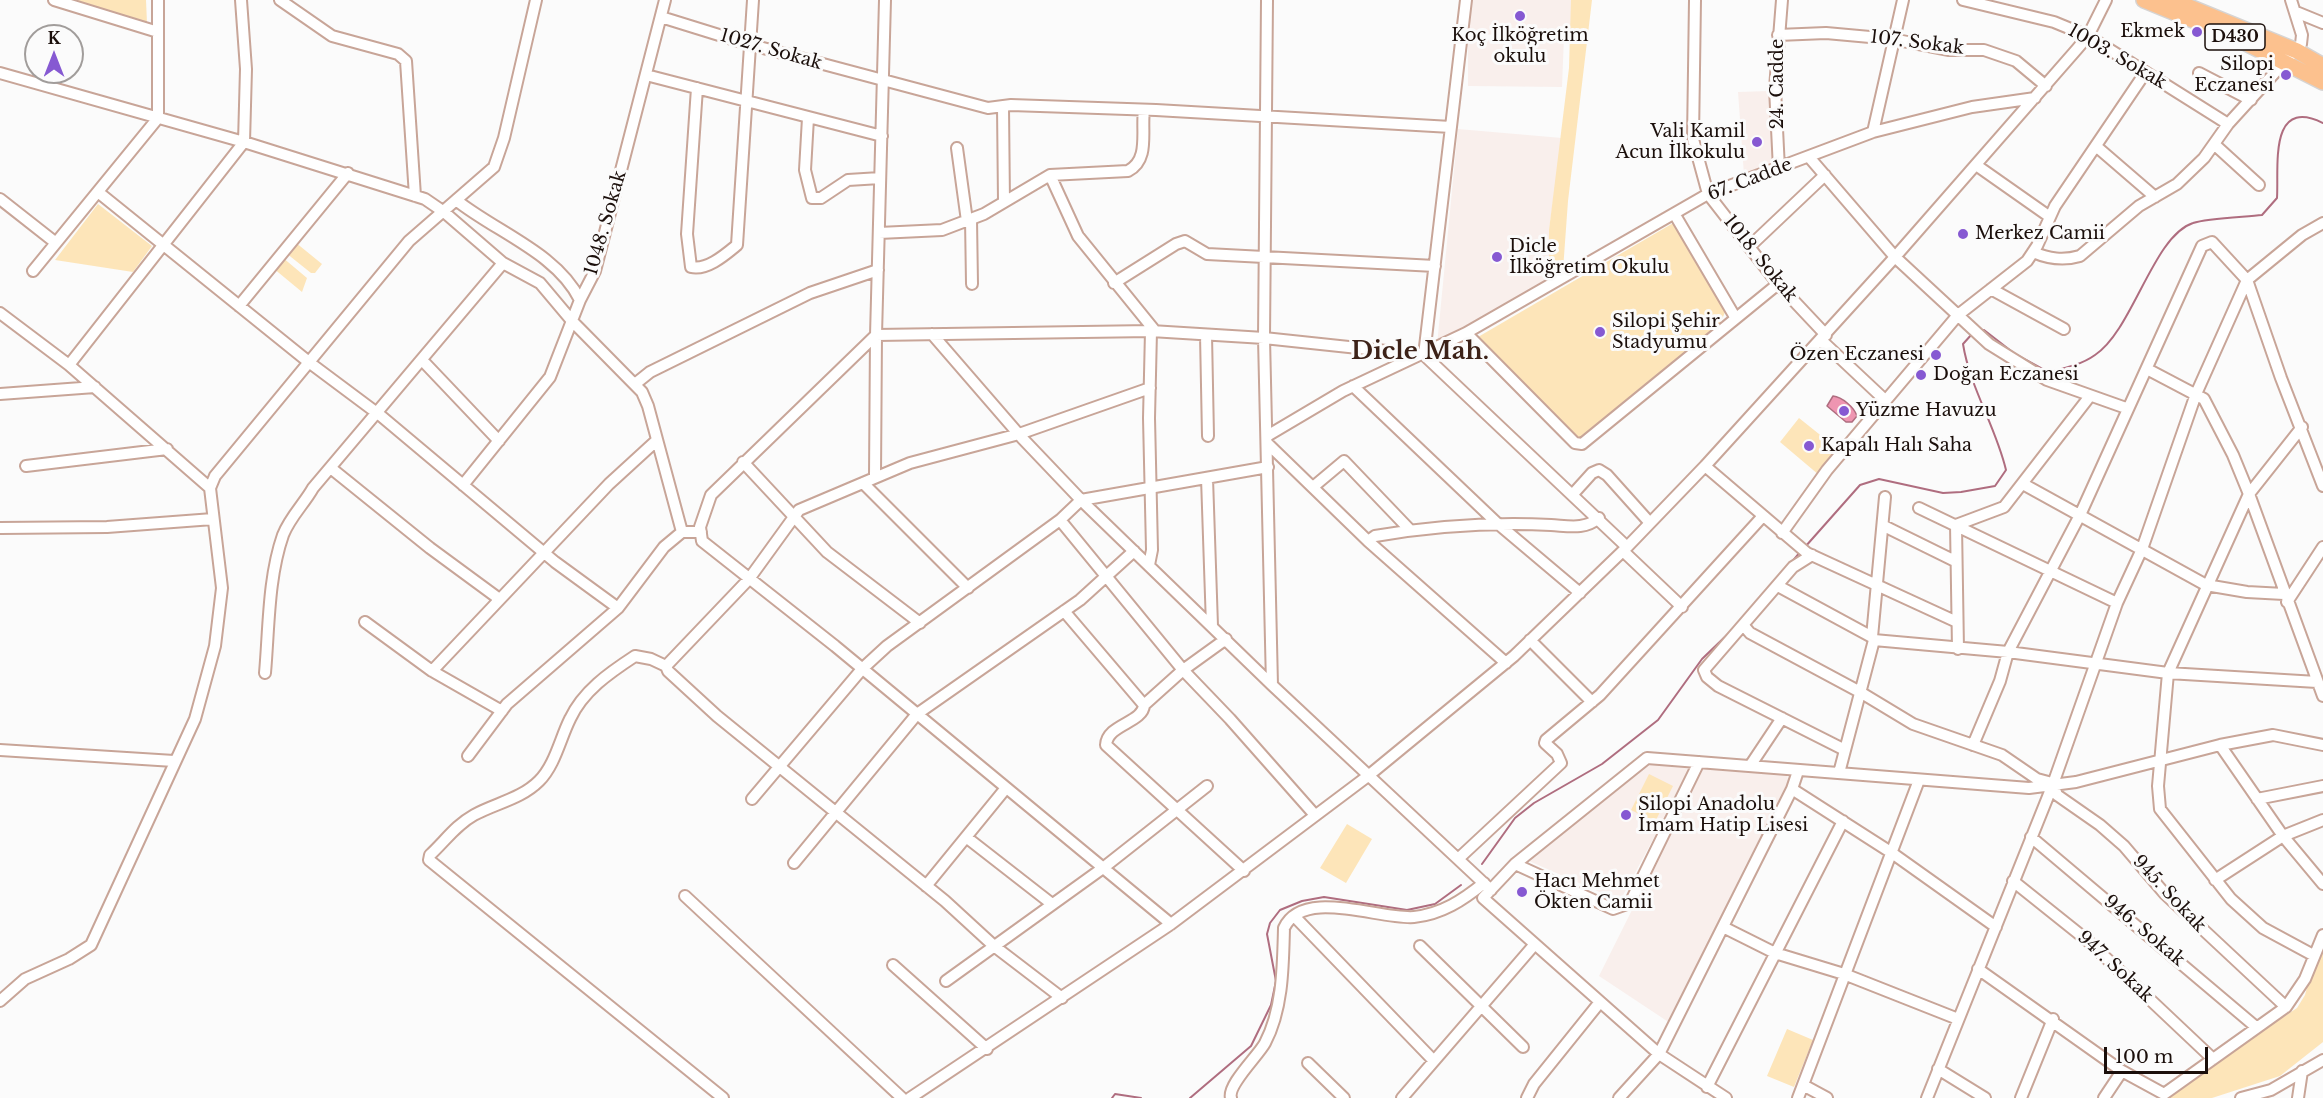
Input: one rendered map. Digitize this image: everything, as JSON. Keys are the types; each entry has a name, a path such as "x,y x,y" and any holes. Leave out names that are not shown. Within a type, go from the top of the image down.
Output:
{"highway":[{"name":"D430","path":"2144,0 2292,57 2323,66"},
{"name":"D430","path":"2171,0 2292,57 2323,82"}],"street":[{"path":"54,0 158,32"},
{"path":"33,271 158,118 158,0"},
{"path":"69,365 244,142 246,69 241,0"},
{"path":"280,0 332,36 398,54 406,61 415,196"},
{"path":"0,1001 25,979 69,960 91,945 195,719 215,646 222,588 210,488 215,476 409,242 494,167 504,138 536,0"},
{"name":"1048. Sokak","path":"464,485 550,377 580,300 595,271 665,0"},
{"path":"697,88 687,234 688,255 695,269 706,266 737,245 748,44 753,0"},
{"path":"876,476 876,335 885,0"},
{"path":"1266,0 1264,338 1272,686"},
{"path":"1424,355 1466,0"},
{"name":"1018. Sokak","path":"1695,0 1693,139 1708,194 1823,338 1886,401"},
{"name":"24. Cadde","path":"1779,169 1775,88 1782,0"},
{"path":"1873,132 1892,39 1903,0"},
{"name":"1003. Sokak","path":"1963,0 2054,22 2088,36 2228,124"},
{"path":"910,1098 987,1049 1171,924 1244,871 1314,814 1368,776 1506,663 1625,549 1823,338 2088,36 2106,0"},
{"path":"2033,252 2048,259 2069,260 2080,256 2139,206 2177,184 2204,158 2228,124 2292,57 2301,44 2302,35 2290,0"},
{"path":"2296,12 2323,23"},
{"name":"1027. Sokak","path":"660,17 748,44 988,108 1011,105 1144,110 1451,127"},
{"name":"107. Sokak","path":"1778,35 1826,33 1892,39 1948,50 1984,50 1999,53 2016,61 2046,86"},
{"path":"0,73 348,173 415,196 444,212 502,263 540,283 572,321 642,392 648,406 682,532"},
{"path":"1782,533 1827,470 1958,315 2027,261 2055,206 2145,73"},
{"path":"2199,73 2251,100"},
{"path":"646,75 882,136"},
{"name":"67. Cadde","path":"1267,440 1353,386 1424,355 1466,333 1708,194 1873,132 1972,106 2035,98"},
{"path":"1003,107 1004,202"},
{"path":"879,232 942,230 969,220 1050,175 1128,171 1137,167 1142,160 1144,110"},
{"path":"808,118 805,170 812,198 822,198 848,180 880,178"},
{"path":"2214,144 2259,185"},
{"path":"2097,147 2155,197"},
{"path":"957,148 969,220 972,284"},
{"path":"1809,157 1896,257 1989,344 2047,380 2126,408"},
{"path":"1976,165 2050,218"},
{"path":"239,306 348,173"},
{"path":"1050,175 1078,236 1153,331 1150,388 1152,550 1149,565"},
{"path":"1749,247 1825,175"},
{"path":"98,192 310,363 377,413 544,553 618,608"},
{"path":"0,199 56,243"},
{"path":"456,200 480,219 558,269 580,300"},
{"path":"1675,214 1736,317"},
{"path":"1927,1098 2053,784 2117,603 2142,549 2196,394 2247,280 2302,235 2323,223"},
{"path":"1114,283 1176,244 1185,242 1207,254 1435,266"},
{"path":"1973,745 2000,681 2008,652 2053,572 2080,516 2126,408 2147,369 2202,246 2212,242 2247,280 2281,378 2323,486"},
{"path":"265,674 274,571 283,535 291,519 313,488 332,469 502,263"},
{"path":"635,384 650,372 810,293 878,270"},
{"path":"1466,333 1575,443 1582,444 1778,284"},
{"path":"1991,289 2064,329"},
{"path":"0,313 69,365 210,488"},
{"path":"1171,924 862,669 702,541 701,531 711,495 876,335 1153,331 1264,338 1424,355 1599,518 1625,549 1682,607"},
{"path":"932,334 1019,434 1082,500 1272,686 1487,887"},
{"path":"1206,334 1208,436"},
{"path":"422,360 499,441"},
{"path":"2147,369 2204,399 2233,455 2249,494 2285,598 2323,696"},
{"path":"1353,386 1497,523 1580,592"},
{"path":"0,394 95,387"},
{"path":"666,666 749,579 799,510 910,463 1019,434 1150,388"},
{"path":"1956,525 2004,507 2090,396"},
{"path":"2301,427 2249,494 2168,673 2159,763 2160,809 2215,880 2246,915 2272,933 2313,955"},
{"path":"1267,440 1368,541 1506,663"},
{"path":"432,671 498,598 609,484 656,441"},
{"path":"26,466 167,449"},
{"path":"1313,487 1344,461 1410,530"},
{"path":"743,462 826,552 920,623"},
{"path":"1705,466 1797,546 1957,622"},
{"path":"752,799 862,669 887,646 1060,520 1082,500 1268,467"},
{"path":"332,469 430,548 498,598"},
{"path":"1573,494 1592,472 1599,470 1607,475 1650,523"},
{"path":"1207,478 1212,626"},
{"path":"863,483 968,588"},
{"path":"2023,484 2206,585 2285,598"},
{"path":"1839,773 1843,749 1873,639 1885,497"},
{"path":"1919,508 2117,603"},
{"path":"1458,859 1561,763 1557,754 1545,743 1592,702 1682,607 1763,516"},
{"path":"1368,541 1375,536 1410,530 1497,523 1583,527 1599,518"},
{"path":"0,528 107,527 213,519"},
{"path":"1060,520 1182,670 1230,719 1314,814"},
{"path":"1956,525 1958,649"},
{"path":"1884,526 1955,561"},
{"path":"468,756 502,711 534,679 618,608 664,547 682,532 701,531"},
{"path":"2285,598 2323,548"},
{"path":"794,862 917,714 1064,611 1134,551"},
{"path":"1810,554 1793,567 1704,670 1707,677 1718,686 1843,749"},
{"path":"1778,586 1873,639 1958,649 2008,652 2168,673 2317,682"},
{"path":"1064,611 1144,705"},
{"path":"366,622 432,671 502,711"},
{"path":"1744,626 1750,633 1860,692 1913,724 2002,755 2037,778 2053,784"},
{"path":"1226,639 1182,670 1144,705 1142,712 1110,734 1106,745 1175,811 1244,871"},
{"path":"1530,640 1592,702"},
{"path":"723,1098 429,861 430,855 454,829 474,815 530,789 540,780 548,769 570,718 592,688 635,656 651,659 666,666 668,671 717,716 926,886 994,946 1062,998"},
{"path":"1749,766 1782,718"},
{"path":"1228,1096 1265,1043 1278,1005 1284,928 1294,916 1311,908 1325,907 1415,917 1434,914 1487,887 1647,758 2030,788 2076,782 2159,763 2220,745 2272,735 2323,745"},
{"path":"2220,745 2283,836 2323,884"},
{"path":"0,750 174,761"},
{"path":"1515,864 1613,909 1630,903 1700,762"},
{"path":"1619,1098 1659,1054 1792,789 1798,771"},
{"path":"1798,1098 1919,780"},
{"name":"945. Sokak","path":"2053,784 2057,795 2100,825 2124,846 2165,894 2286,1007"},
{"path":"946,981 1103,868 1207,786"},
{"path":"2257,799 2323,786"},
{"path":"926,886 1006,788"},
{"path":"1792,789 1892,853 1996,927"},
{"path":"2215,880 2283,836 2323,820"},
{"path":"1708,1091 1843,821"},
{"path":"966,837 1052,904"},
{"name":"946. Sokak","path":"2031,837 2256,1027"},
{"name":"947. Sokak","path":"2013,881 2088,941 2213,1059"},
{"path":"1487,887 1483,898 1600,1002 1659,1054 1708,1091 1726,1098"},
{"path":"685,896 902,1098"},
{"path":"1294,916 1434,1061"},
{"path":"1723,927 1775,953 1844,974 1958,1019"},
{"path":"1978,969 2122,1071 2164,1094 2286,1007 2305,979 2323,935"},
{"path":"1402,1098 1535,944"},
{"path":"1420,946 1523,1047"},
{"path":"893,964 987,1049"},
{"path":"1527,1098 1534,1084 1600,1002"},
{"path":"2021,1098 2053,1020"},
{"path":"1308,1063 1344,1098"},
{"path":"2241,1098 2271,1090 2302,1071 2320,1065"},
{"path":"1938,1069 1985,1098"},
{"path":"2104,1098 2122,1071"},
{"path":"2298,1098 2302,1071"},
{"path":"1803,1085 1827,1098"}],"shaded area":[{"path":"71,0 146,0 147,23"},
{"name":"Koç İlköğretim okulu","path":"1470,0 1571,0 1571,33 1466,35"},
{"path":"1571,0 1592,0 1568,201 1563,270 1549,284 1549,230 1569,68"},
{"path":"1564,36 1562,87 1468,86 1468,41"},
{"name":"Vali Kamil Acun İlkokulu","path":"1769,91 1775,162 1773,165 1744,175 1738,92"},
{"path":"1458,129 1562,138 1549,230 1549,284 1437,345"},
{"path":"98,204 152,246 133,272 55,260"},
{"name":"Silopi Şehir Stadyumu","path":"1675,222 1726,310 1719,326 1579,438 1478,337"},
{"path":"295,242 322,264 315,273 311,273 286,253"},
{"path":"282,257 307,278 302,292 273,268"},
{"name":"Yüzme Havuzu","path":"1833,396 1844,400 1853,409 1857,416 1852,422 1846,422 1827,406"},
{"name":"Kapalı Halı Saha","path":"1799,418 1839,450 1819,475 1780,442"},
{"name":"Silopi Anadolu İmam Hatip Lisesi","path":"1647,763 1691,768 1620,901 1529,861"},
{"path":"1703,768 1786,775 1790,781 1744,868 1670,1023 1599,976"},
{"path":"1649,774 1673,786 1655,822 1631,810"},
{"path":"1347,824 1372,839 1346,883 1320,868"},
{"path":"2323,943 2323,1042 2280,1076 2212,1098 2169,1098 2219,1060 2297,1008 2305,995 2316,954"},
{"path":"1787,1029 1813,1040 1794,1087 1767,1076"}],"waterway":[{"path":"1980,331 1984,330 2015,354 2048,372 2073,366 2095,355 2121,326 2154,264 2179,231 2199,221 2262,215 2277,198 2278,154 2280,139 2285,127 2293,119 2305,117 2323,123"},
{"path":"1805,547 1860,485 1879,479 1943,493 1995,486 2006,470 1966,360 1963,344 1972,334"},
{"path":"1791,563 1801,551"},
{"path":"1482,864 1515,818 1534,803 1602,764 1658,720 1702,659 1730,632"},
{"path":"1190,1098 1251,1046 1271,1005 1276,981 1267,934 1270,923 1280,910 1302,901 1324,897 1407,910 1435,904 1461,885"},
{"path":"1112,1098 1115,1094 1141,1098"}],"place":[{"name":"Koç İlköğretim okulu","path":"1520,16"},
{"name":"Ekmek","path":"2197,32"},
{"name":"Silopi Eczanesi","path":"2286,75"},
{"name":"Vali Kamil Acun İlkokulu","path":"1757,142"},
{"name":"Merkez Camii","path":"1963,234"},
{"name":"Dicle İlköğretim Okulu","path":"1497,257"},
{"name":"Silopi Şehir Stadyumu","path":"1600,332"},
{"name":"Özen Eczanesi","path":"1936,355"},
{"name":"Doğan Eczanesi","path":"1921,375"},
{"name":"Yüzme Havuzu","path":"1844,411"},
{"name":"Kapalı Halı Saha","path":"1809,446"},
{"name":"Silopi Anadolu İmam Hatip Lisesi","path":"1626,815"},
{"name":"Hacı Mehmet Ökten Camii","path":"1522,892"}],"district":[{"name":"Dicle Mah.","path":"1420,352"}]}
